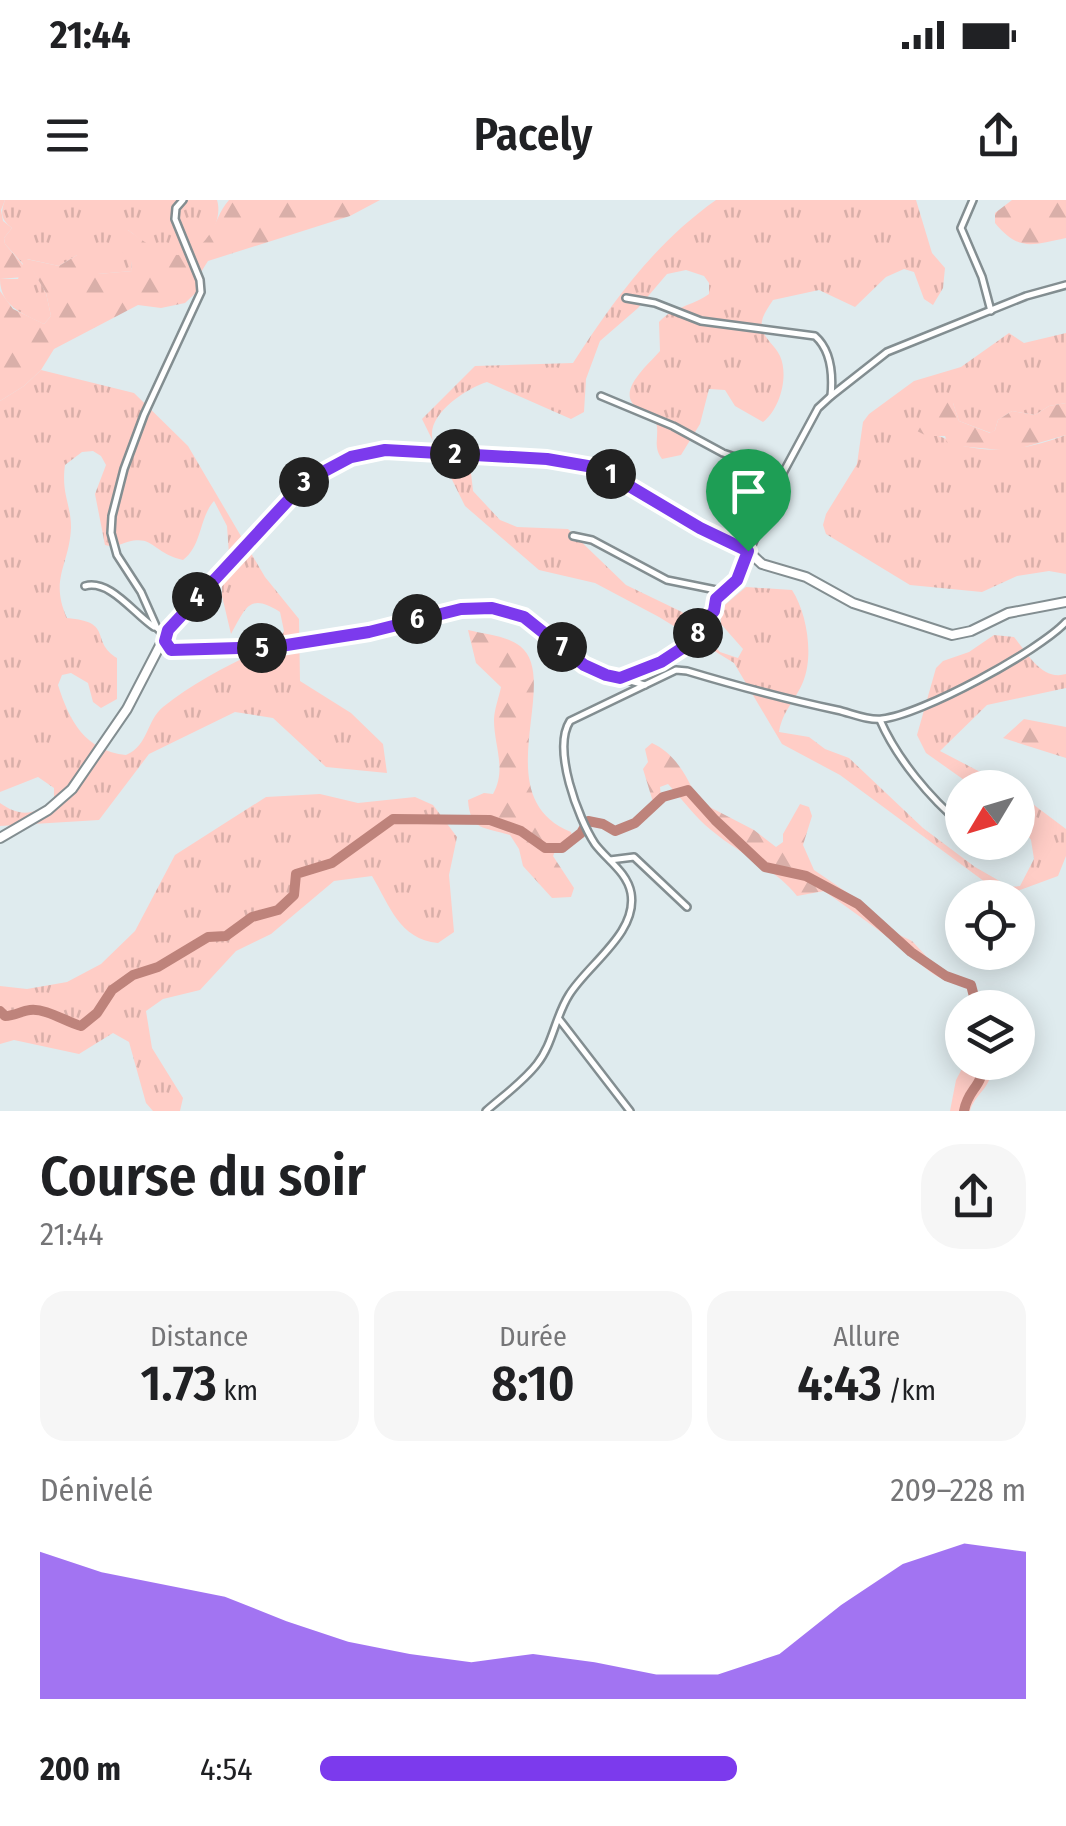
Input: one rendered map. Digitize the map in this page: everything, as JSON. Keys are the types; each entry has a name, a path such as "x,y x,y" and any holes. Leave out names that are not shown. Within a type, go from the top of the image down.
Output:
{"street":[{"path":"156,628 141,592 117,555 111,524 121,480 144,415 201,292 200,280 175,218 182,200"},
{"path":"973,200 961,228 992,310"},
{"path":"620,678 661,662 687,645 714,611 716,599 737,580 784,473 818,408 831,396 887,352 1026,296 1066,286"},
{"path":"626,298 655,303 701,321 815,336 824,344 829,360 831,396"},
{"path":"600,396 673,426 723,453 784,473"},
{"path":"0,838 48,810 72,789 127,709 168,630 306,481 351,457 385,450 547,459 599,468 700,528 748,551 762,564 806,577 854,603 952,636 1008,613 1066,602"},
{"path":"573,536 592,540 667,580 726,592"},
{"path":"85,586 105,587 161,632 168,630"},
{"path":"165,641 171,650 181,652 274,647 369,632 461,609 492,608 524,617 584,665 646,686"},
{"path":"486,1111 536,1066 568,996 622,929 630,912 628,885 597,846 574,804 564,730 570,721 646,686 661,674 686,670 773,698 880,720 982,677 1044,643 1066,622"},
{"path":"880,720 912,772 945,810"},
{"path":"610,860 634,857 687,907"},
{"path":"558,1019 630,1111"}],"green space":[{"path":"0,200 5,200 1,210 3,221 12,228 4,238 5,244 23,265 23,277 0,279"},
{"path":"5,200 217,200 218,209 210,236 188,254 165,254 128,230 132,271 98,274 77,255 59,266 27,259 46,293 51,316 44,324 14,308 1,288 0,279 18,279 23,264 5,244 4,238 12,228 2,216"},
{"path":"229,200 380,200 350,216 208,261 201,272 202,287 185,303 161,308 138,305 54,349 41,370 0,401 0,291 13,309 44,324 51,316 46,293 26,259 59,266 77,255 90,253 98,260 98,274 132,271 131,261 116,245 117,235 128,230 169,254 190,253 209,235"},
{"path":"716,200 916,200 932,253 945,268 943,288 933,305 924,299 914,272 904,269 886,277 855,307 819,290 773,300 762,326 783,364 783,382 774,409 763,422 735,406 725,390 709,389 700,424 681,455 662,459 657,450 655,419 638,408 630,395 636,379 660,351 659,322 709,294 704,276 686,270 667,274 638,308 600,341 586,379 584,412 571,419 487,382 457,398 440,414 434,424 434,443 422,419 475,366 573,363 654,254"},
{"path":"1012,200 1066,200 1066,238 1035,244 1011,239 995,223 995,213"},
{"path":"1009,333 1024,343 1066,333 1066,403 1049,406 1035,415 1012,411 998,420 991,433 959,421 953,403 933,435 963,446 1002,449 1066,435 1066,574 1049,571 1017,576 982,592 910,585 826,534 826,514 857,464 863,422 869,414 914,381 961,367"},
{"path":"41,370 134,393 188,446 265,577 299,619 300,681 351,713 383,744 387,773 326,767 273,718 235,712 149,754 99,820 0,826 0,803 15,811 28,812 54,798 54,788 38,777 0,792 0,401","holes":["93,451 106,465 95,494 105,545 145,541 183,560 194,547 214,501 227,526 229,554 222,571 222,596 231,634 245,610 255,603 280,612 284,631 280,640 205,679 163,707 139,745 126,755 100,747 81,732 58,685 62,675 71,673 88,683 93,702 101,708 117,699 117,658 104,645 97,628 67,618 60,593 71,527 65,465 82,452"]},
{"path":"943,397 953,403 959,421 990,433 998,420 1012,411 1035,415 1049,406 1066,403 1066,435 1011,451 959,446 953,457 945,436 927,436 917,431 918,420 936,409 937,399"},
{"path":"434,444 468,446 473,491 500,520 517,527 568,529 626,585 682,612 720,652 738,658 743,649 721,624 720,609 746,587 792,590 805,622 808,660 803,682 779,732 809,737 825,749 849,758 945,844 945,852 840,775 782,744 734,663 595,583 539,570 465,506"},
{"path":"468,630 515,643 531,662 534,684 528,767 532,793 546,815 571,832 574,841 557,847 553,856 574,888 571,897 552,898 523,866 510,835 475,823 469,810 468,800 484,793 493,794 497,785 494,720 501,687 476,663"},
{"path":"994,635 1014,637 1043,670 1066,674 1066,688 987,705 940,751 976,770 950,770 926,753 917,735 936,668 943,661 969,652"},
{"path":"1024,719 1066,727 1066,758 1003,738"},
{"path":"652,743 674,760 698,801 754,830 776,847 783,842 783,834 800,804 809,807 812,816 803,845 814,870 861,902 887,929 912,941 938,969 965,979 957,984 935,975 824,891 797,896 778,877 705,825 668,784 660,787 661,797 653,802 643,769 648,762 645,749"},
{"path":"320,794 358,803 415,797 433,805 457,837 449,875 454,932 438,943 414,935 397,919 372,876 334,881 271,934 236,951 200,990 163,999 146,1011 152,1048 183,1098 180,1111 153,1111 146,1103 129,1042 113,1033 79,1054 14,1040 0,1044 0,986 27,989 67,982 101,964 135,931 175,855 266,797"},
{"path":"1035,806 1066,829 1066,856 1058,876 1035,885 1035,880 1023,880 1035,860"},
{"path":"955,860 966,860 998,880 982,880"},
{"path":"956,1080 989,1080 970,1111 950,1111"}],"waterway":[{"path":"0,1011 5,1016 43,1011 81,1026 97,1013 112,990 133,975 158,967 208,937 226,936 252,917 278,910 294,895 296,874 332,863 393,819 490,820 521,831 545,848 562,848 581,833 588,821 615,831 635,823 663,797 688,790 765,867 806,876 858,904 911,952 946,976 971,985 972,990"},
{"path":"964,1111 979,1080"}],"route":[{"path":"385,450 547,459 599,468 700,528 748,551 737,580 716,599 714,611 687,645 643,671 620,678 584,665 524,617 492,608 461,609 369,632 274,647 181,652 171,650 165,641 168,630 292,492 335,464 385,450"}]}
